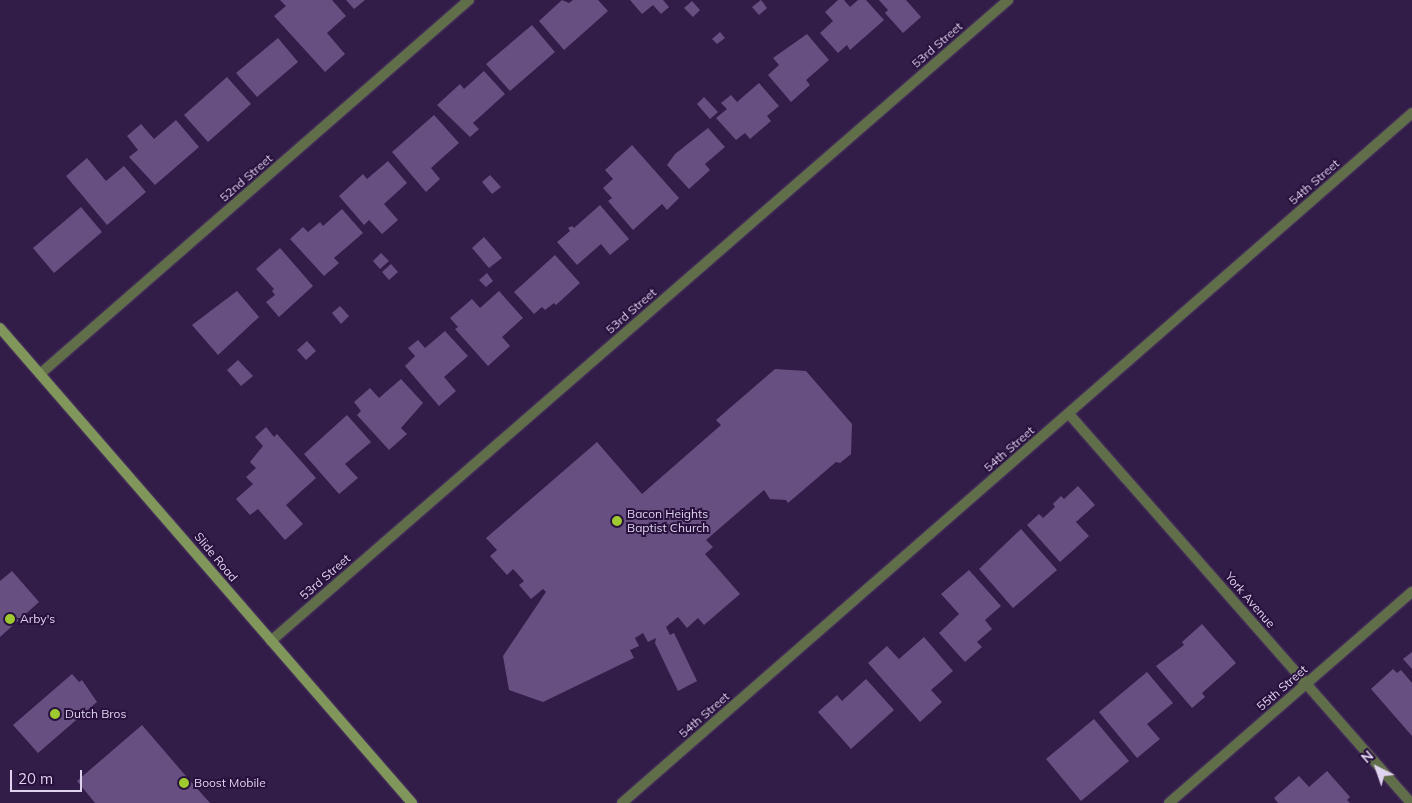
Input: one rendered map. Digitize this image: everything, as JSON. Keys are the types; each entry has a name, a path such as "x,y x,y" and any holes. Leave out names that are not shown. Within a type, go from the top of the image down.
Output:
{"main road":[{"name":"Slide Road","path":"0,328 412,803"}],"street":[{"name":"52nd Street","path":"40,374 469,0"},
{"name":"53rd Street","path":"271,641 1008,0"},
{"name":"54th Street","path":"622,803 1412,113"},
{"name":"York Avenue","path":"1069,414 1411,803"},
{"name":"55th Street","path":"1169,803 1412,592"}],"building":[{"path":"280,0 332,0 346,16 327,33 345,54 325,72 274,16 286,6"},
{"path":"346,0 365,0 354,9"},
{"path":"562,0 569,3 573,0 598,0 608,11 564,50 539,21"},
{"path":"630,0 663,0 669,7 661,14 653,5 642,14"},
{"path":"761,0 767,8 759,15 752,7"},
{"path":"838,0 844,0 850,7 858,0 866,0 884,20 850,50 847,45 838,53 820,33 833,21 825,12"},
{"path":"879,0 906,0 921,17 903,33 885,13 888,10"},
{"path":"692,1 700,10 693,17 684,8"},
{"path":"532,25 555,52 510,91 486,64"},
{"path":"720,32 725,38 717,44 712,39"},
{"path":"807,34 829,60 806,80 810,85 791,102 768,75 779,65 773,58"},
{"path":"278,38 298,62 257,97 236,73"},
{"path":"484,71 505,94 473,123 479,129 470,137 437,105 460,84 464,89"},
{"path":"227,77 251,104 208,142 184,115"},
{"path":"759,83 779,106 767,116 771,121 750,139 745,133 736,140 716,118 727,109 721,103 731,95 737,102"},
{"path":"704,97 718,112 710,119 697,104"},
{"path":"434,115 459,143 431,168 440,179 426,192 392,152"},
{"path":"176,120 199,147 155,185 129,157 138,150 127,136 141,124 154,139"},
{"path":"708,128 725,147 705,164 710,170 689,189 667,165 675,154"},
{"path":"632,145 679,198 667,210 662,204 633,230 608,201 612,198 603,188 613,179 605,170"},
{"path":"87,158 106,181 124,166 146,192 107,225 66,176"},
{"path":"388,161 407,183 384,204 398,220 382,234 369,220 364,225 339,196 363,174 367,179"},
{"path":"490,175 501,187 492,194 482,182"},
{"path":"600,205 629,239 610,255 601,244 577,265 557,242 570,231 568,228 572,226 574,228"},
{"path":"81,207 102,232 54,273 33,248"},
{"path":"342,209 363,233 334,258 339,263 324,276 290,239 303,227 308,232 320,222 323,226"},
{"path":"484,237 502,258 489,268 472,248"},
{"path":"280,248 313,286 279,317 266,302 275,295 272,291 274,289 256,269"},
{"path":"381,253 389,261 380,269 373,261"},
{"path":"555,255 580,283 556,305 554,303 545,310 542,307 534,314 514,292"},
{"path":"391,264 398,272 389,280 382,272"},
{"path":"487,273 493,281 486,287 479,280"},
{"path":"237,291 259,317 218,355 192,325"},
{"path":"499,291 523,318 502,337 510,346 488,366 455,329 458,327 450,318 472,299 480,308"},
{"path":"340,306 349,316 341,324 332,313"},
{"path":"445,331 468,356 444,377 456,391 439,406 405,366 415,356 408,348 418,340 425,348"},
{"path":"307,341 316,351 306,360 297,350"},
{"path":"238,360 253,376 241,386 227,370"},
{"name":"Bacon Heights Baptist Church","path":"775,369 806,371 852,424 851,454 840,463 836,462 788,503 786,500 770,499 764,490 706,540 713,547 705,554 740,594 704,625 698,618 687,628 678,617 666,627 670,635 674,633 697,681 678,691 655,643 656,638 648,642 643,633 635,638 639,646 630,650 634,658 543,702 509,690 503,656 546,592 543,589 531,599 519,585 524,581 513,569 507,575 490,556 497,550 486,538 597,442 642,494 721,425 716,420"},
{"path":"401,379 423,403 401,428 407,434 389,450 357,415 361,411 354,402 370,388 379,398"},
{"path":"347,415 371,442 345,464 358,478 339,494 304,454"},
{"path":"266,427 274,437 277,434 316,478 286,505 303,524 285,540 258,509 250,515 236,499 253,484 246,477 256,468 250,462 263,446 255,437"},
{"path":"1078,486 1095,505 1076,522 1089,536 1060,562 1027,525 1039,514 1043,518 1055,507 1053,504 1061,496 1064,499"},
{"path":"1021,529 1057,570 1013,608 979,569"},
{"path":"969,570 1001,606 985,620 992,629 977,642 982,647 965,662 939,633 959,614 941,594"},
{"name":"Arby's","path":"12,571 39,602 0,637 0,581"},
{"path":"1202,624 1236,663 1202,693 1205,697 1192,708 1156,666 1184,645 1182,642"},
{"path":"924,637 953,671 931,690 942,702 920,722 868,663 887,646 899,659"},
{"path":"1412,652 1412,669 1403,659"},
{"path":"1393,669 1397,673 1401,670 1412,683 1412,736 1371,689"},
{"path":"1147,672 1173,703 1147,724 1160,739 1137,758 1099,712"},
{"name":"Dutch Bros","path":"72,674 79,682 82,680 97,702 38,753 13,725"},
{"path":"866,679 894,710 851,749 818,712 837,695 842,701"},
{"path":"1094,719 1129,761 1081,801 1046,759"},
{"path":"142,725 210,803 95,803 77,781"},
{"path":"1327,771 1350,797 1347,800 1350,803 1278,803 1274,798 1299,776 1309,787"}],"place":[{"name":"Bacon Heights Baptist Church","path":"617,521"},
{"name":"Arby's","path":"10,619"},
{"name":"Dutch Bros","path":"55,714"},
{"name":"Boost Mobile","path":"184,783"}]}
